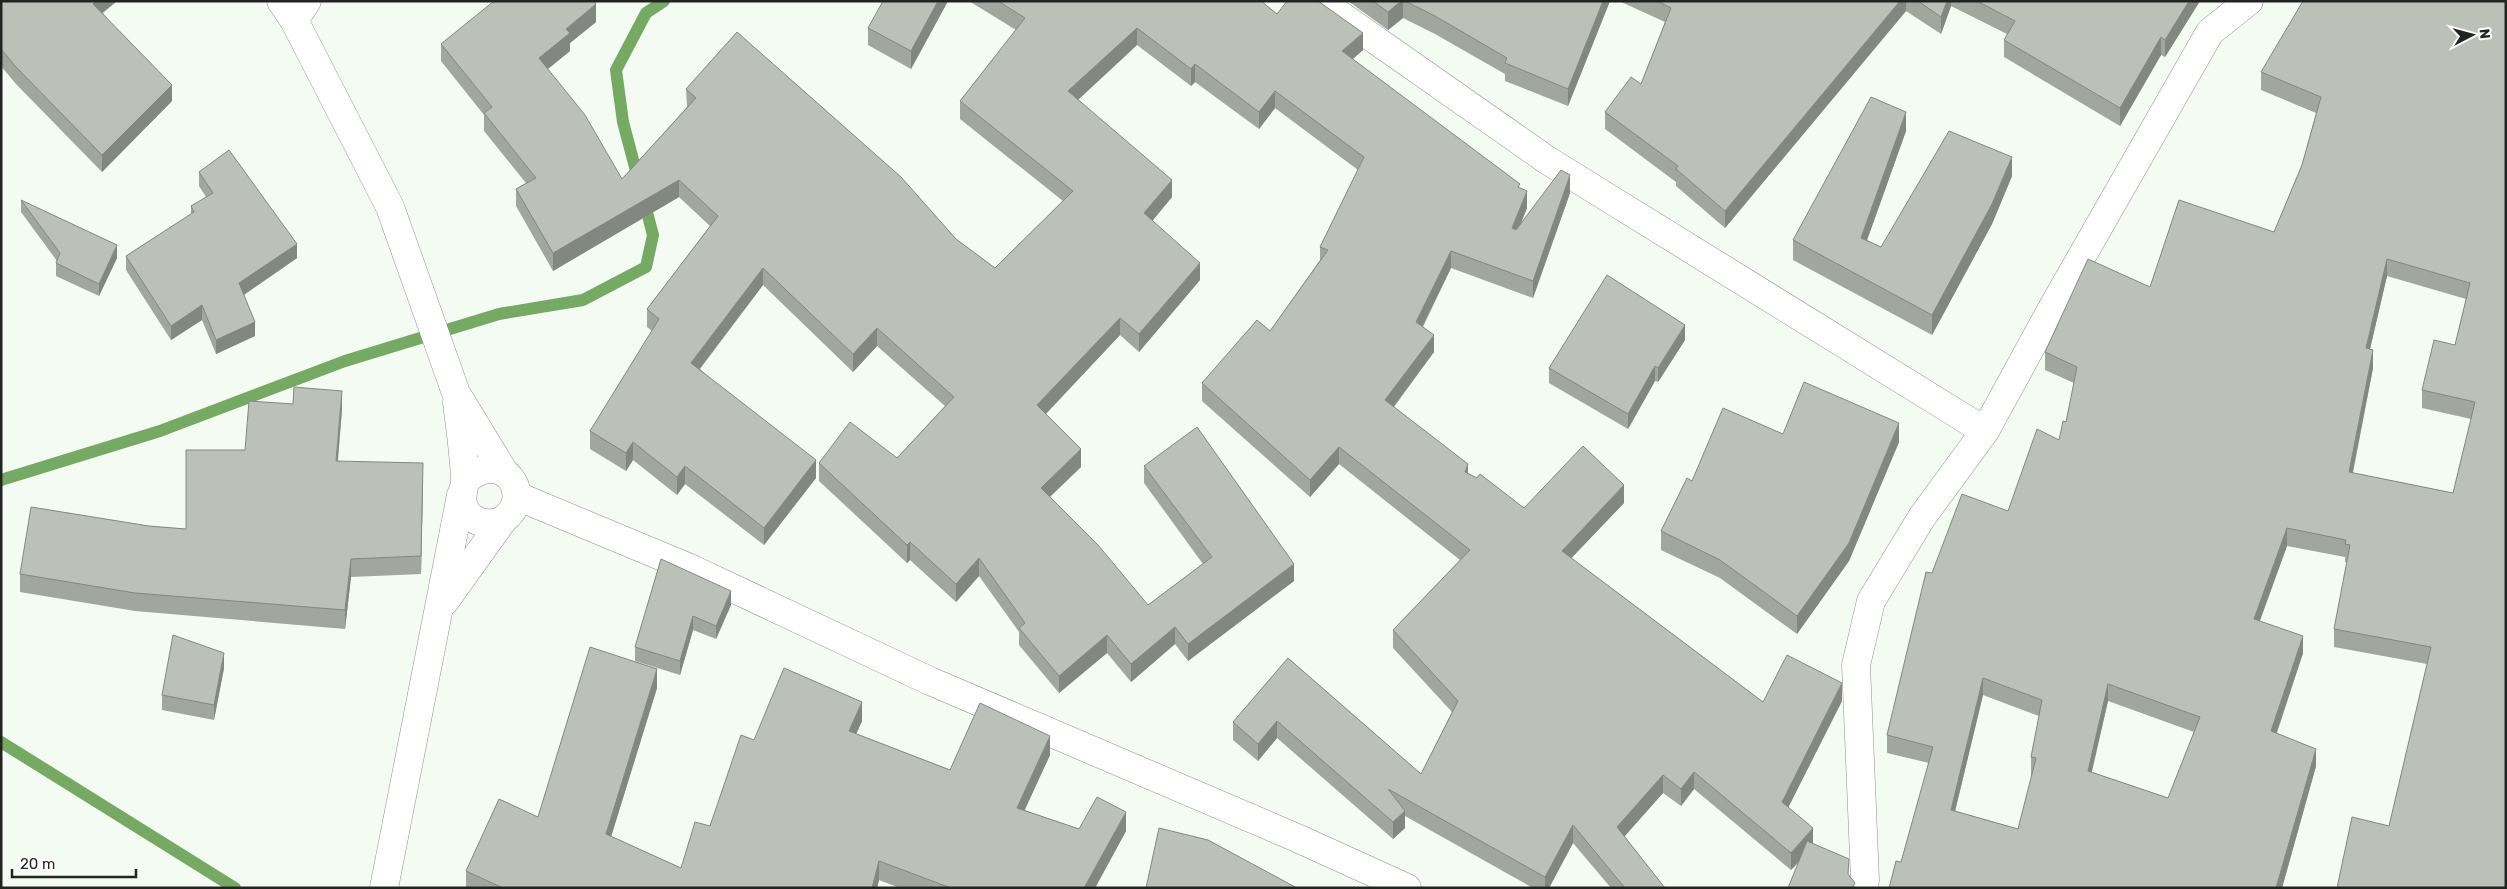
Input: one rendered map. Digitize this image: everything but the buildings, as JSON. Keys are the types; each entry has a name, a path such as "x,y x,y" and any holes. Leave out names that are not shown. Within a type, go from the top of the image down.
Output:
{"street":[{"path":"1320,1 1547,160 1985,430"},
{"path":"1863,888 1866,880 1856,665 1871,601 1922,517 1985,430 2210,32 2249,1"},
{"path":"294,8 390,207 453,384 504,472 514,482 517,496 513,510 502,520 441,606"},
{"path":"453,384 465,509 474,520 488,524 502,520"},
{"path":"384,888 463,488 476,471 490,468 504,472"},
{"path":"517,496 692,569 930,681 1288,834 1407,888"}],"waterway":[{"path":"1,480 160,431 345,361 499,314 583,300 646,267 653,235 623,122 616,70 646,13 664,1"},
{"path":"1,742 235,888"}]}
